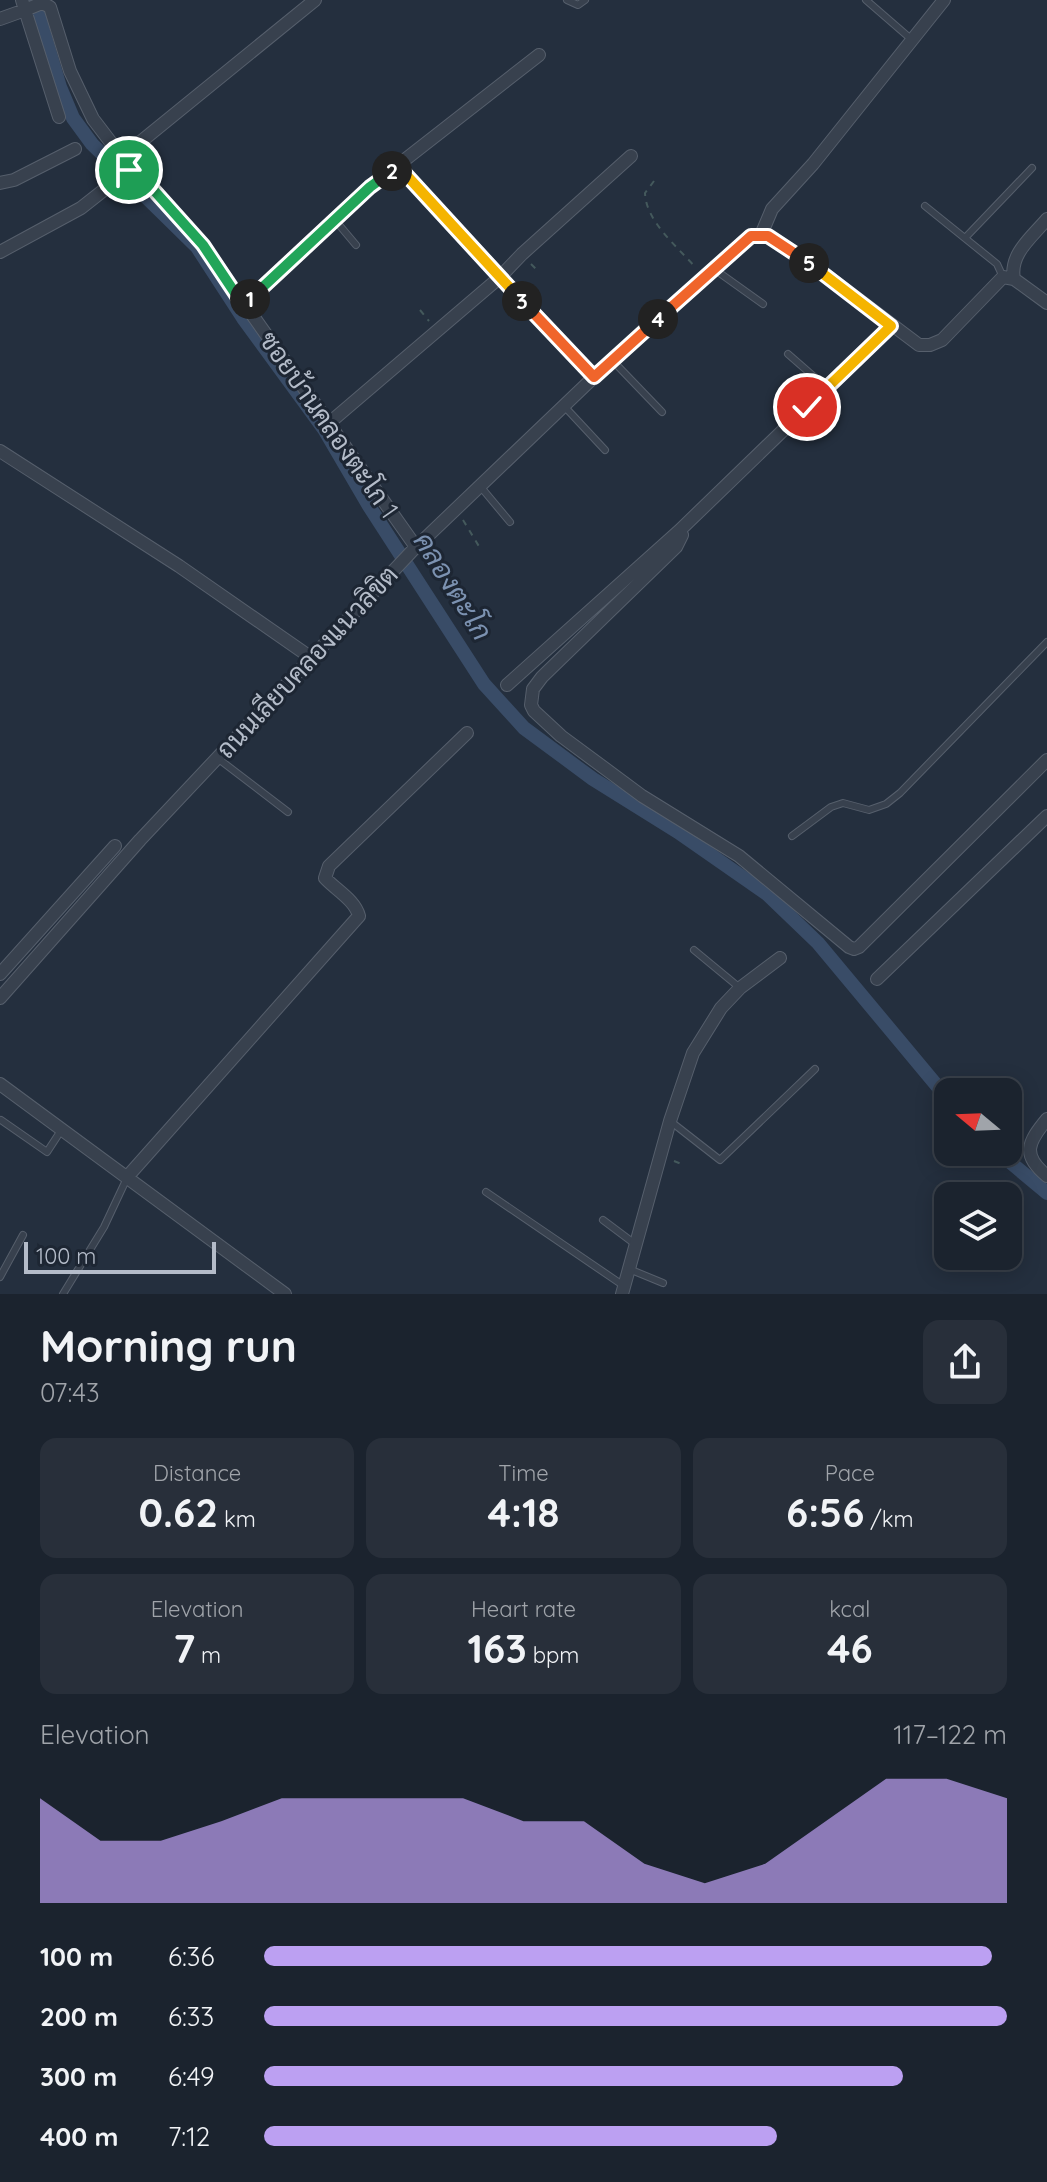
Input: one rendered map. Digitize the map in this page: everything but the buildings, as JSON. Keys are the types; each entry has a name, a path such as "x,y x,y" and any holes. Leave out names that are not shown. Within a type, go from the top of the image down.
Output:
{"street":[{"path":"122,157 315,0"},
{"path":"944,0 813,164 772,209 761,235 802,257 919,345 930,345 942,340 1009,278 1014,259 1047,219"},
{"name":"ซอยบ้านคลองตะโก 1","path":"0,19 25,6 42,3 50,7 70,71 93,119 131,169 203,245 414,548"},
{"path":"25,6 46,84 59,117"},
{"path":"243,305 398,166 539,55"},
{"path":"0,183 14,180 75,149"},
{"path":"328,424 499,278 631,156"},
{"path":"398,166 594,377"},
{"path":"0,252 81,208 131,169"},
{"name":"ถนนเลียบคลองแนวลิขิต","path":"0,998 216,757 313,659 414,548 612,360 751,236 761,235"},
{"path":"1009,278 1047,303"},
{"path":"507,685 679,531 891,326"},
{"path":"0,451 179,566 313,659"},
{"path":"679,531 682,535 676,547 542,677 533,689 531,705 561,736 642,796 739,856 849,947 859,947 1047,760"},
{"path":"128,1176 359,916 359,911 325,878 329,866 467,733"},
{"path":"877,979 1047,816"},
{"path":"0,974 115,846"},
{"path":"68,896 81,906"},
{"path":"623,1290 670,1121 693,1053 721,1008 740,988 780,958"},
{"path":"0,1084 285,1294"},
{"path":"1047,1119 1029,1148 1031,1159 1047,1176"}],"lane":[{"path":"567,0 578,5 585,0"},
{"path":"866,0 911,39"},
{"path":"965,238 1032,168"},
{"path":"925,206 997,264 1009,278"},
{"path":"335,220 356,245"},
{"path":"709,273 763,304"},
{"path":"788,354 827,388"},
{"path":"612,360 662,412"},
{"path":"780,394 807,407"},
{"path":"564,406 605,450"},
{"path":"480,486 510,522"},
{"path":"792,836 831,807 843,803 869,810 886,804 1047,642"},
{"path":"216,757 288,812"},
{"path":"694,950 740,988"},
{"path":"670,1121 720,1160 815,1069"},
{"path":"1,1120 47,1152 62,1129"},
{"path":"63,1294 104,1227 128,1176"},
{"path":"486,1192 623,1290"},
{"path":"603,1220 635,1244"},
{"path":"0,1277 23,1235"},
{"path":"629,1269 663,1283"}],"path":[{"path":"654,181 645,193 656,222 709,273"},
{"path":"456,509 480,548"}],"waterway":[{"name":"คลองตะโก","path":"34,0 60,87 73,118 92,144 197,247 243,318 324,429 369,506 484,684 524,728 593,779 678,832 767,894 818,943 934,1082"},
{"name":"คลองตะโก","path":"1015,1166 1047,1193"}],"route":[{"path":"129,170 133,167 203,245 243,305 370,187 398,166 594,377 751,236 768,236 802,257 891,326 807,407"}]}
